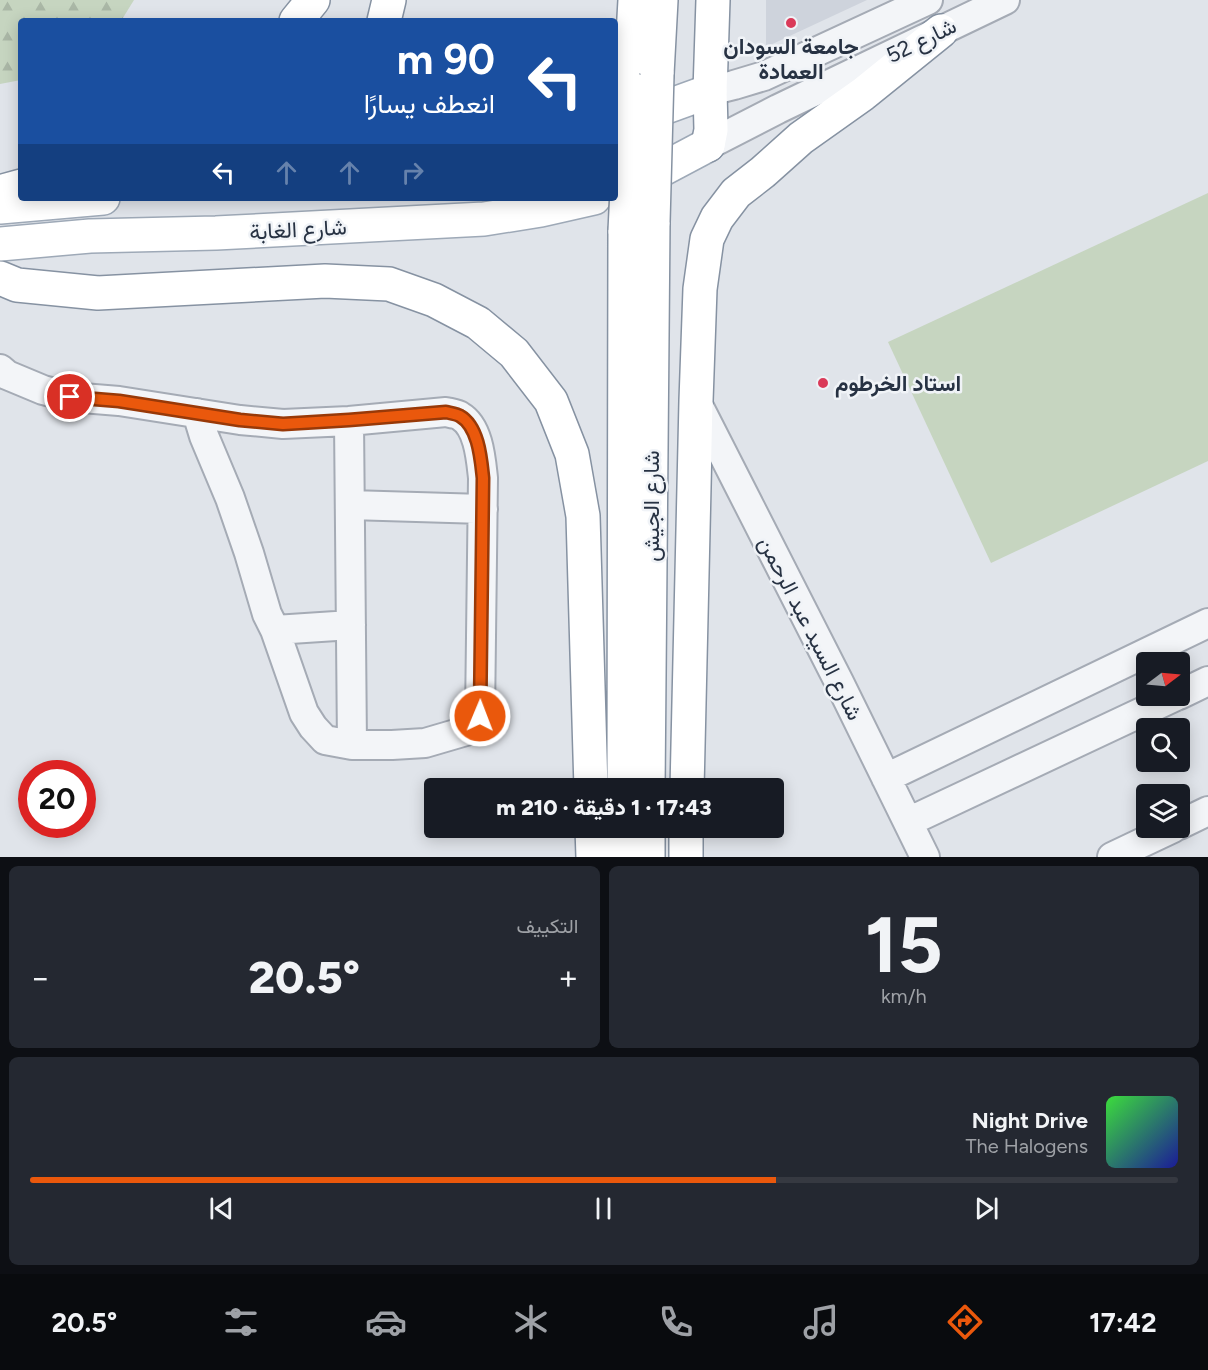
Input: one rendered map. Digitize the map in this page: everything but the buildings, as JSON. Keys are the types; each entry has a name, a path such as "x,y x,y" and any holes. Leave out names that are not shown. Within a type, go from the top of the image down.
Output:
{"main road":[{"path":"298,18 313,0"},
{"path":"385,18 389,0"},
{"path":"618,188 659,171 708,145 711,130 713,0"},
{"path":"639,226 629,160 643,81 640,3"},
{"path":"687,778 700,289 707,239 717,218 736,193 801,138 863,94 940,31"},
{"path":"618,125 710,91"},
{"path":"0,192 18,187"},
{"path":"0,207 69,201"},
{"name":"شارع الغابة","path":"0,244 90,236 216,233 484,219 581,201"},
{"name":"شارع الجيش","path":"624,778 639,226"},
{"name":"شارع الجيش","path":"639,226 648,778"},
{"path":"0,278 17,285 98,293 325,281 389,285 434,300 478,323 514,353 551,401 572,453 583,516 591,778"},
{"path":"592,838 593,857"},
{"path":"624,838 624,857"},
{"path":"648,838 648,857"},
{"path":"686,838 686,857"}],"street":[{"name":"شارع 52","path":"710,91 764,76 876,11 928,0"},
{"name":"شارع 52","path":"708,145 1005,0"},
{"path":"0,369 8,375 43,390 70,397 119,401 240,420 283,424 446,412 461,416 471,427 479,447 483,478 480,716 475,726 466,731 425,742 352,745 325,740 313,727 304,713 275,630 267,614 230,498 197,414"},
{"name":"شارع السيد عبد الرحمن","path":"696,401 925,857"},
{"path":"349,420 352,745"},
{"path":"350,504 483,509"},
{"path":"886,778 1208,623"},
{"path":"275,630 351,625"},
{"path":"1190,689 1208,681"},
{"path":"908,822 1155,706"},
{"path":"1190,820 1208,811"},
{"path":"1112,857 1152,838"}],"shaded area":[{"name":"جامعة السودان العمادة","path":"766,0 867,0 766,47"}],"green space":[{"path":"0,0 134,0 123,18 18,18 18,81 0,84"},
{"path":"1208,193 1208,461 991,563 888,342"}],"place":[{"name":"جامعة السودان العمادة","path":"791,23"},
{"name":"استاد الخرطوم","path":"823,383"}],"route":[{"path":"70,397 119,401 240,420 283,424 446,412 461,416 471,427 479,447 483,478 480,716"}]}
